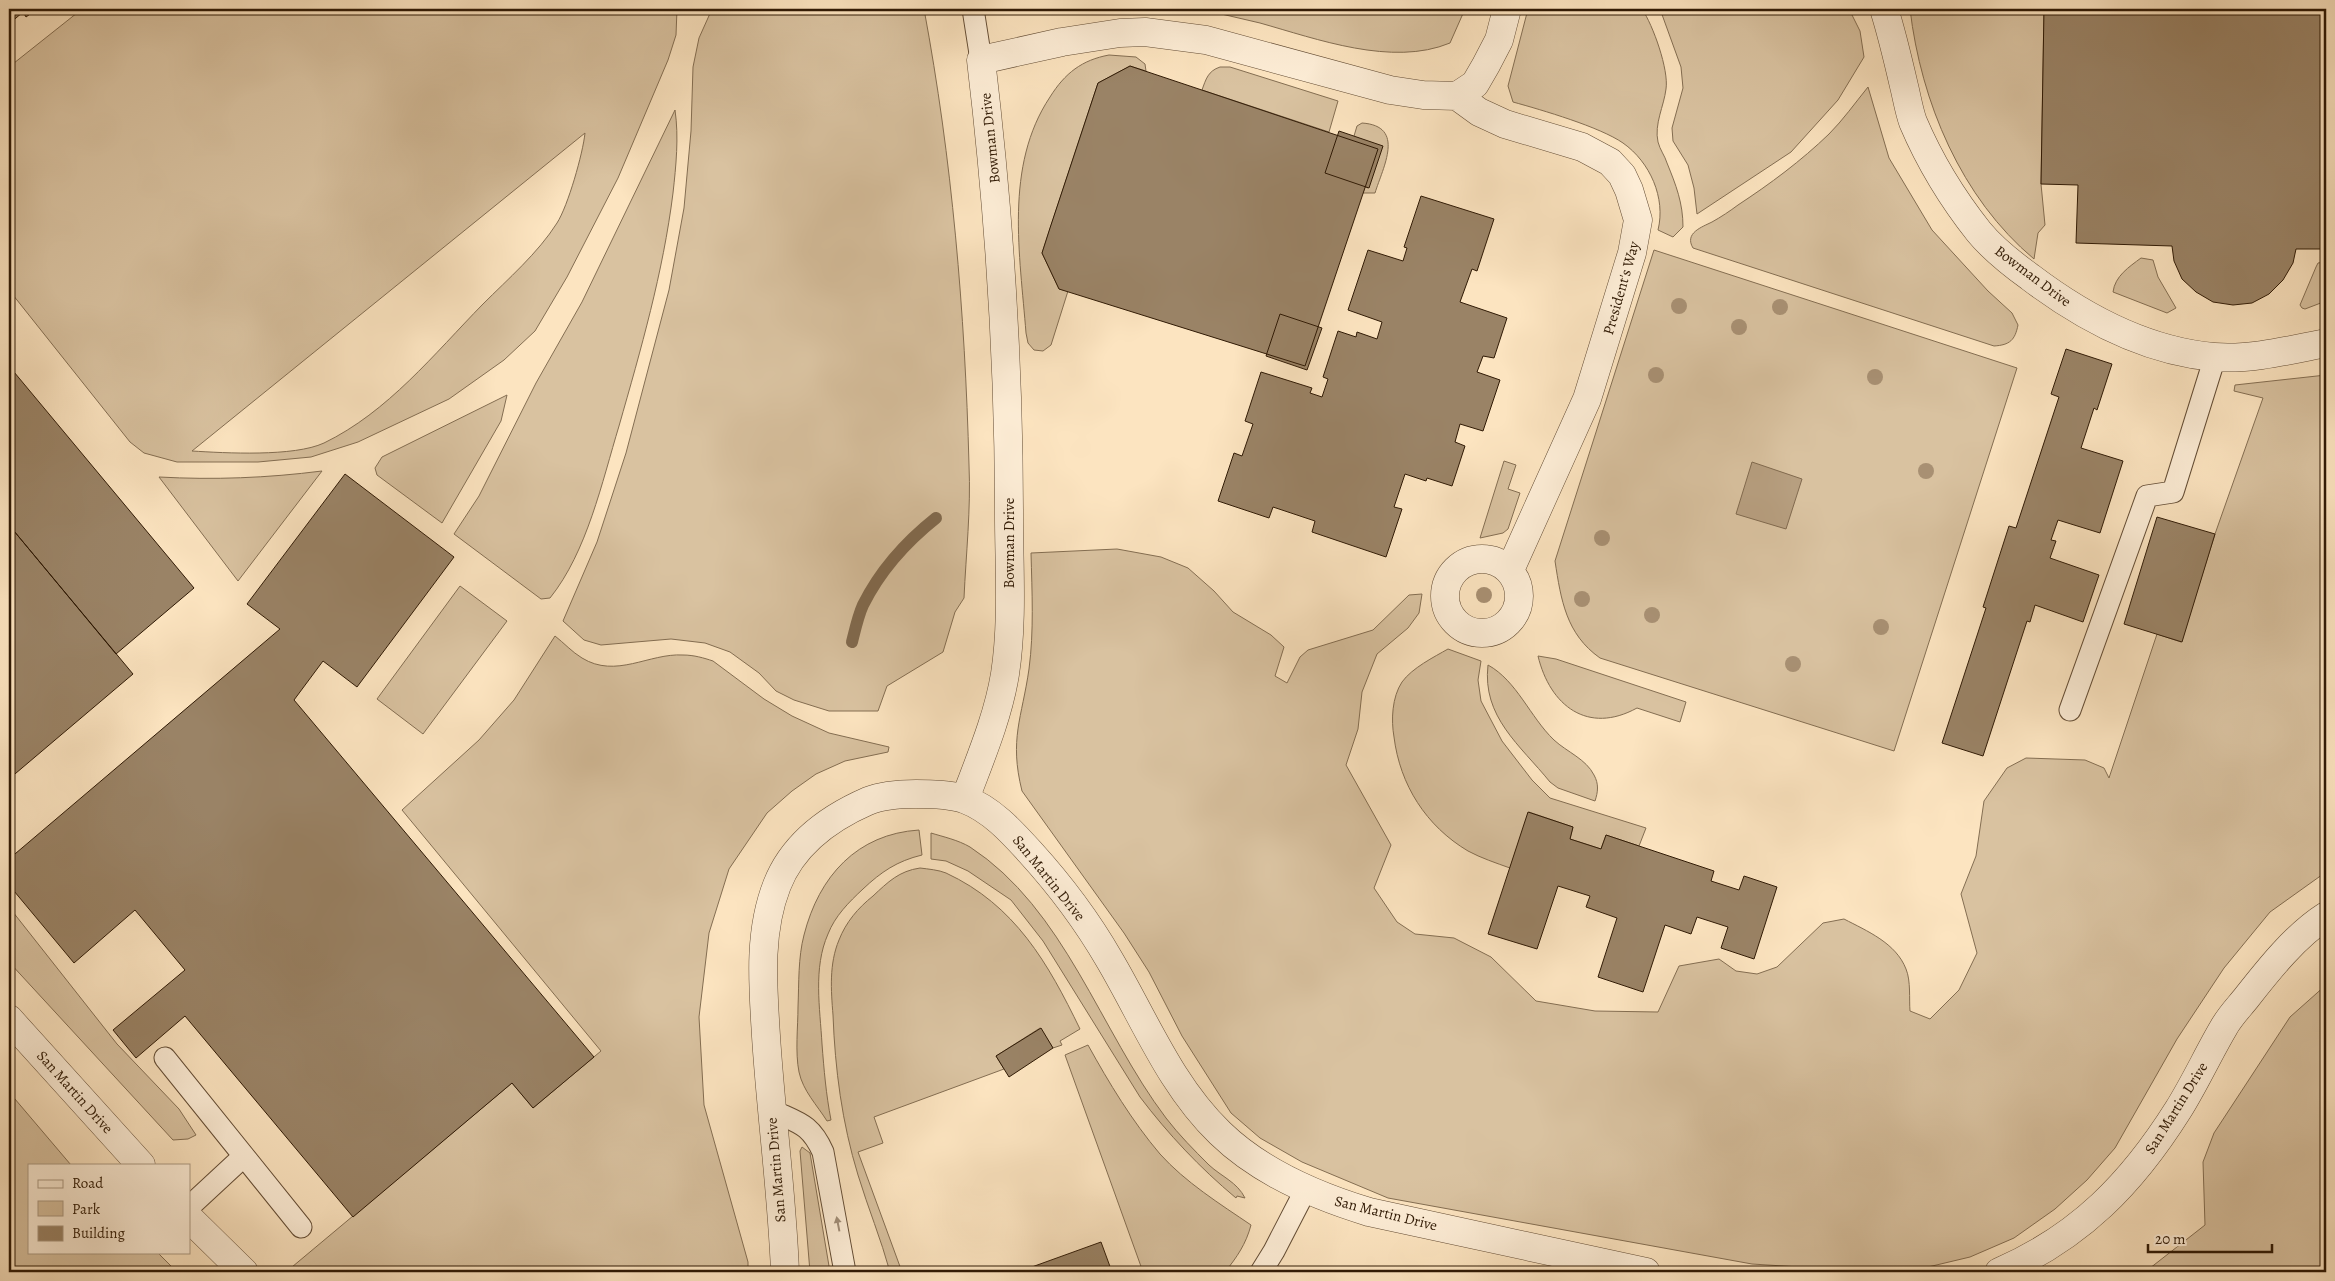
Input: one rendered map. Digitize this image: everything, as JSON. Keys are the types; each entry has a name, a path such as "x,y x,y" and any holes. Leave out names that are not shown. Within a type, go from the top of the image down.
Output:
{"street":[{"path":"981,60 1062,42 1120,33 1146,32 1206,40 1390,90 1423,95 1457,96 1475,84 1486,65 1498,40 1507,9"},
{"name":"Bowman Drive","path":"1884,9 1912,120 1946,188 1980,234 2012,264 2052,294 2091,318 2138,340 2174,352 2215,357 2246,357 2326,344"},
{"name":"Bowman Drive","path":"965,799 993,724 1005,674 1009,632 1008,394 994,174 981,60"},
{"name":"President's Way","path":"1457,96 1479,112 1505,124 1570,142 1595,152 1610,162 1622,175 1630,190 1638,220 1632,254 1587,399 1510,570"},
{"name":"San Martin Drive","path":"785,1272 771,1110 763,956 770,908 777,884 799,848 821,827 846,810 876,798 925,794 965,799 1006,825 1072,901 1109,959 1154,1044 1195,1106 1220,1133 1247,1156 1334,1202 1369,1212 1646,1272"},
{"name":"San Martin Drive","path":"1999,1272 2039,1252 2068,1233 2118,1192 2152,1148 2179,1108 2225,1025 2275,962 2326,916"},
{"name":"San Martin Drive","path":"9,1019 140,1164"},
{"path":"190,1219 244,1272"}],"lane":[{"path":"973,9 981,60"},
{"path":"2070,710 2147,496 2173,492 2215,357"},
{"path":"165,1058 301,1226"},
{"path":"771,1110 815,1134 823,1152 845,1272"},
{"path":"190,1206 244,1156"},
{"path":"1261,1272 1274,1251 1306,1188"}],"green space":[{"path":"82,9 677,9 676,35 668,60 618,178 567,277 535,331 504,360 449,399 358,442 311,457 258,462 177,462 144,453 130,442 9,290 9,67","holes":["585,133 566,205 557,223 541,245 390,399 347,430 324,443 311,447 259,453 192,451"]},
{"path":"712,9 924,9 934,65 956,236 964,350 969,515 964,598 955,612 943,652 887,686 878,711 829,711 794,700 776,691 759,673 730,652 705,643 671,639 601,645 584,640 563,621 597,542 626,453 669,290 684,208 691,131 693,67 699,38"},
{"path":"1200,9 1465,9 1450,43 1428,50 1404,52 1379,51 1330,43 1260,23"},
{"path":"1528,9 1642,9 1655,36 1665,71 1666,89 1658,122 1657,135 1659,145 1676,187 1682,210 1683,227 1673,237 1658,230 1660,206 1658,193 1648,170 1633,151 1623,143 1600,131 1513,102 1508,86"},
{"path":"1660,9 1849,9 1860,31 1864,57 1838,100 1791,152 1697,214 1694,188 1688,165 1673,141 1672,128 1683,88 1681,67"},
{"path":"1910,9 2044,9 2041,184 2045,225 2038,233 2034,259 2008,235 1985,207 1966,178 1949,146 1935,113 1924,79 1915,44"},
{"path":"1109,55 1136,57 1145,64 1146,71 1130,66 1098,83 1042,253 1059,289 1068,291 1051,345 1043,351 1034,350 1028,343 1026,333 1019,242 1021,181 1026,152 1036,124 1050,97 1062,81 1082,64"},
{"path":"1220,67 1230,67 1338,101 1329,132 1202,90 1210,73"},
{"path":"1868,87 1889,158 1932,230 1988,291 2012,313 2018,325 2013,338 2008,343 1994,346 1693,248 1691,238 1695,231 1722,216 1762,189 1807,154 1834,129"},
{"path":"675,110 677,152 669,223 657,282 635,368 584,538 563,580 550,598 541,599 454,534 479,496 536,383 582,302"},
{"path":"1362,123 1376,126 1384,132 1388,140 1386,160 1375,193 1363,193 1365,187 1368,188 1354,136 1357,126"},
{"path":"1654,250 2017,368 1894,751 1600,658 1579,638 1572,627 1563,603 1555,561"},
{"path":"2141,258 2153,260 2158,277 2176,308 2167,313 2113,292 2114,286 2127,268"},
{"path":"2324,262 2326,264 2326,301 2305,309 2302,308 2300,305 2316,267 2318,263"},
{"path":"2326,375 2326,872 2270,912 2224,968 2177,1039 2115,1148 2087,1180 2055,1209 2014,1238 1970,1257 1928,1267 1862,1271 1752,1264 1388,1198 1302,1162 1260,1138 1231,1113 1182,1036 1149,972 1124,933 1022,791 1018,773 1017,742 1031,655 1031,553 1117,549 1161,557 1188,568 1214,591 1233,612 1271,635 1284,647 1275,676 1287,683 1300,657 1308,650 1373,630 1409,595 1422,594 1419,613 1408,628 1377,654 1362,692 1358,729 1346,765 1391,845 1374,888 1397,922 1415,934 1454,938 1491,957 1536,1001 1595,1011 1658,1012 1679,966 1719,959 1736,971 1757,974 1777,967 1823,923 1844,919 1880,939 1895,952 1908,974 1910,1011 1930,1019 1959,990 1977,953 1961,894 1976,856 1984,801 2007,768 2026,758 2085,760 2104,768 2109,778 2157,634 2181,642 2215,534 2263,398 2234,391 2235,385"},
{"path":"507,395 501,421 442,523 377,475 375,468 382,457"},
{"path":"1504,461 1516,465 1508,489 1520,493 1508,529 1503,533 1480,538"},
{"path":"322,471 238,581 159,477 240,478"},
{"path":"460,586 507,621 423,734 377,699"},
{"path":"555,636 582,658 595,664 607,666 633,664 670,655 691,656 713,661 764,699 792,716 829,733 889,747 888,752 845,761 816,774 792,791 767,813 729,869 709,933 699,1017 704,1105 748,1262 748,1272 286,1272 512,1083 533,1108 601,1051 402,810 479,740 514,700"},
{"path":"1448,649 1481,661 1478,680 1481,701 1502,741 1532,780 1550,798 1646,828 1639,846 1606,835 1601,849 1570,839 1573,827 1529,812 1510,868 1468,851 1453,841 1428,817 1409,788 1402,772 1394,737 1394,702 1399,688 1406,677 1430,659"},
{"path":"1538,656 1556,659 1686,702 1680,722 1637,708 1619,716 1603,718 1587,717 1574,711 1562,702 1552,689 1544,674"},
{"path":"1488,665 1507,680 1545,731 1591,769 1596,778 1597,785 1595,801 1558,788 1550,782 1505,729 1491,700 1488,683"},
{"path":"919,830 922,855 905,860 890,868 863,889 838,915 823,947 820,960 819,988 824,1073 831,1120 827,1121 801,1079 797,1056 800,962 804,935 820,894 844,862 859,849 877,840 897,833"},
{"path":"931,833 970,847 1003,873 1031,903 1079,973 1121,1048 1166,1118 1198,1154 1234,1184 1245,1198 1237,1196 1236,1198 1210,1175 1173,1137 1140,1097 1043,941 1011,900 968,871 946,861 931,859"},
{"path":"920,868 946,873 970,886 992,902 1010,919 1042,959 1080,1029 1060,1041 1062,1045 1053,1048 1040,1028 996,1056 1004,1069 874,1117 883,1143 858,1152 902,1272 890,1272 852,1155 840,1096 831,977 836,949 842,933 857,910 894,878 913,869"},
{"path":"9,907 117,1044 179,1109 196,1135 188,1139 173,1140 9,962"},
{"path":"2326,985 2326,1272 2145,1272 2205,1225 2203,1162 2214,1133 2290,1017"},
{"path":"1088,1045 1121,1101 1160,1154 1215,1201 1251,1225 1241,1250 1225,1272 1143,1272 1065,1055"},
{"path":"9,1092 70,1164 28,1164 28,1254 159,1254 177,1272 9,1272"},
{"path":"802,1147 810,1153 830,1272 810,1272 800,1151"}],"shaded area":[{"path":"1752,462 1802,479 1786,529 1736,514"}],"building":[{"path":"9,9 37,9 26,17 23,12 9,24"},
{"path":"2044,9 2326,9 2326,249 2296,249 2293,263 2283,280 2269,294 2252,303 2233,305 2213,302 2196,292 2182,279 2174,261 2172,246 2076,243 2078,185 2041,184"},
{"path":"1130,66 1378,149 1305,366 1059,289 1042,253 1098,83"},
{"path":"1339,131 1383,146 1369,188 1325,173"},
{"path":"1421,196 1494,219 1477,271 1472,269 1460,302 1507,318 1494,358 1483,356 1477,372 1500,380 1483,431 1460,424 1455,442 1465,446 1452,486 1427,478 1426,481 1405,474 1394,507 1402,509 1386,557 1312,532 1315,521 1273,507 1269,518 1218,501 1234,453 1242,456 1253,424 1245,421 1261,372 1312,388 1310,393 1322,397 1328,379 1323,377 1338,331 1356,337 1357,332 1377,339 1382,322 1348,310 1368,250 1403,261 1407,248 1404,247"},
{"path":"1280,314 1322,328 1307,370 1266,356"},
{"path":"2066,349 2112,364 2097,410 2094,408 2081,448 2123,461 2100,533 2058,520 2051,540 2056,541 2050,558 2099,575 2083,622 2035,605 2030,622 2027,621 1983,756 1942,743 1986,608 1983,607 2009,526 2016,528 2059,397 2051,394"},
{"path":"9,366 194,588 116,654 9,525"},
{"path":"345,474 454,557 357,687 323,661 294,700 594,1057 533,1108 512,1083 353,1217 185,1016 136,1058 113,1030 185,970 135,910 74,963 9,885 9,859 280,629 247,604"},
{"path":"2157,517 2215,534 2182,642 2124,624"},
{"path":"9,525 133,674 9,779"},
{"path":"1528,812 1573,827 1570,839 1601,849 1606,835 1714,871 1711,881 1739,890 1744,876 1777,887 1754,959 1721,948 1728,927 1697,917 1691,934 1665,925 1643,992 1598,977 1617,918 1586,907 1590,896 1558,886 1537,949 1488,934"},
{"path":"1041,1028 1053,1048 1009,1077 996,1056"},
{"path":"1101,1242 1112,1272 1018,1272"},
{"path":"1141,1267 1143,1272 1125,1272"}],"waterway":[{"path":"852,642 861,609 878,580 895,557 936,518"}]}
